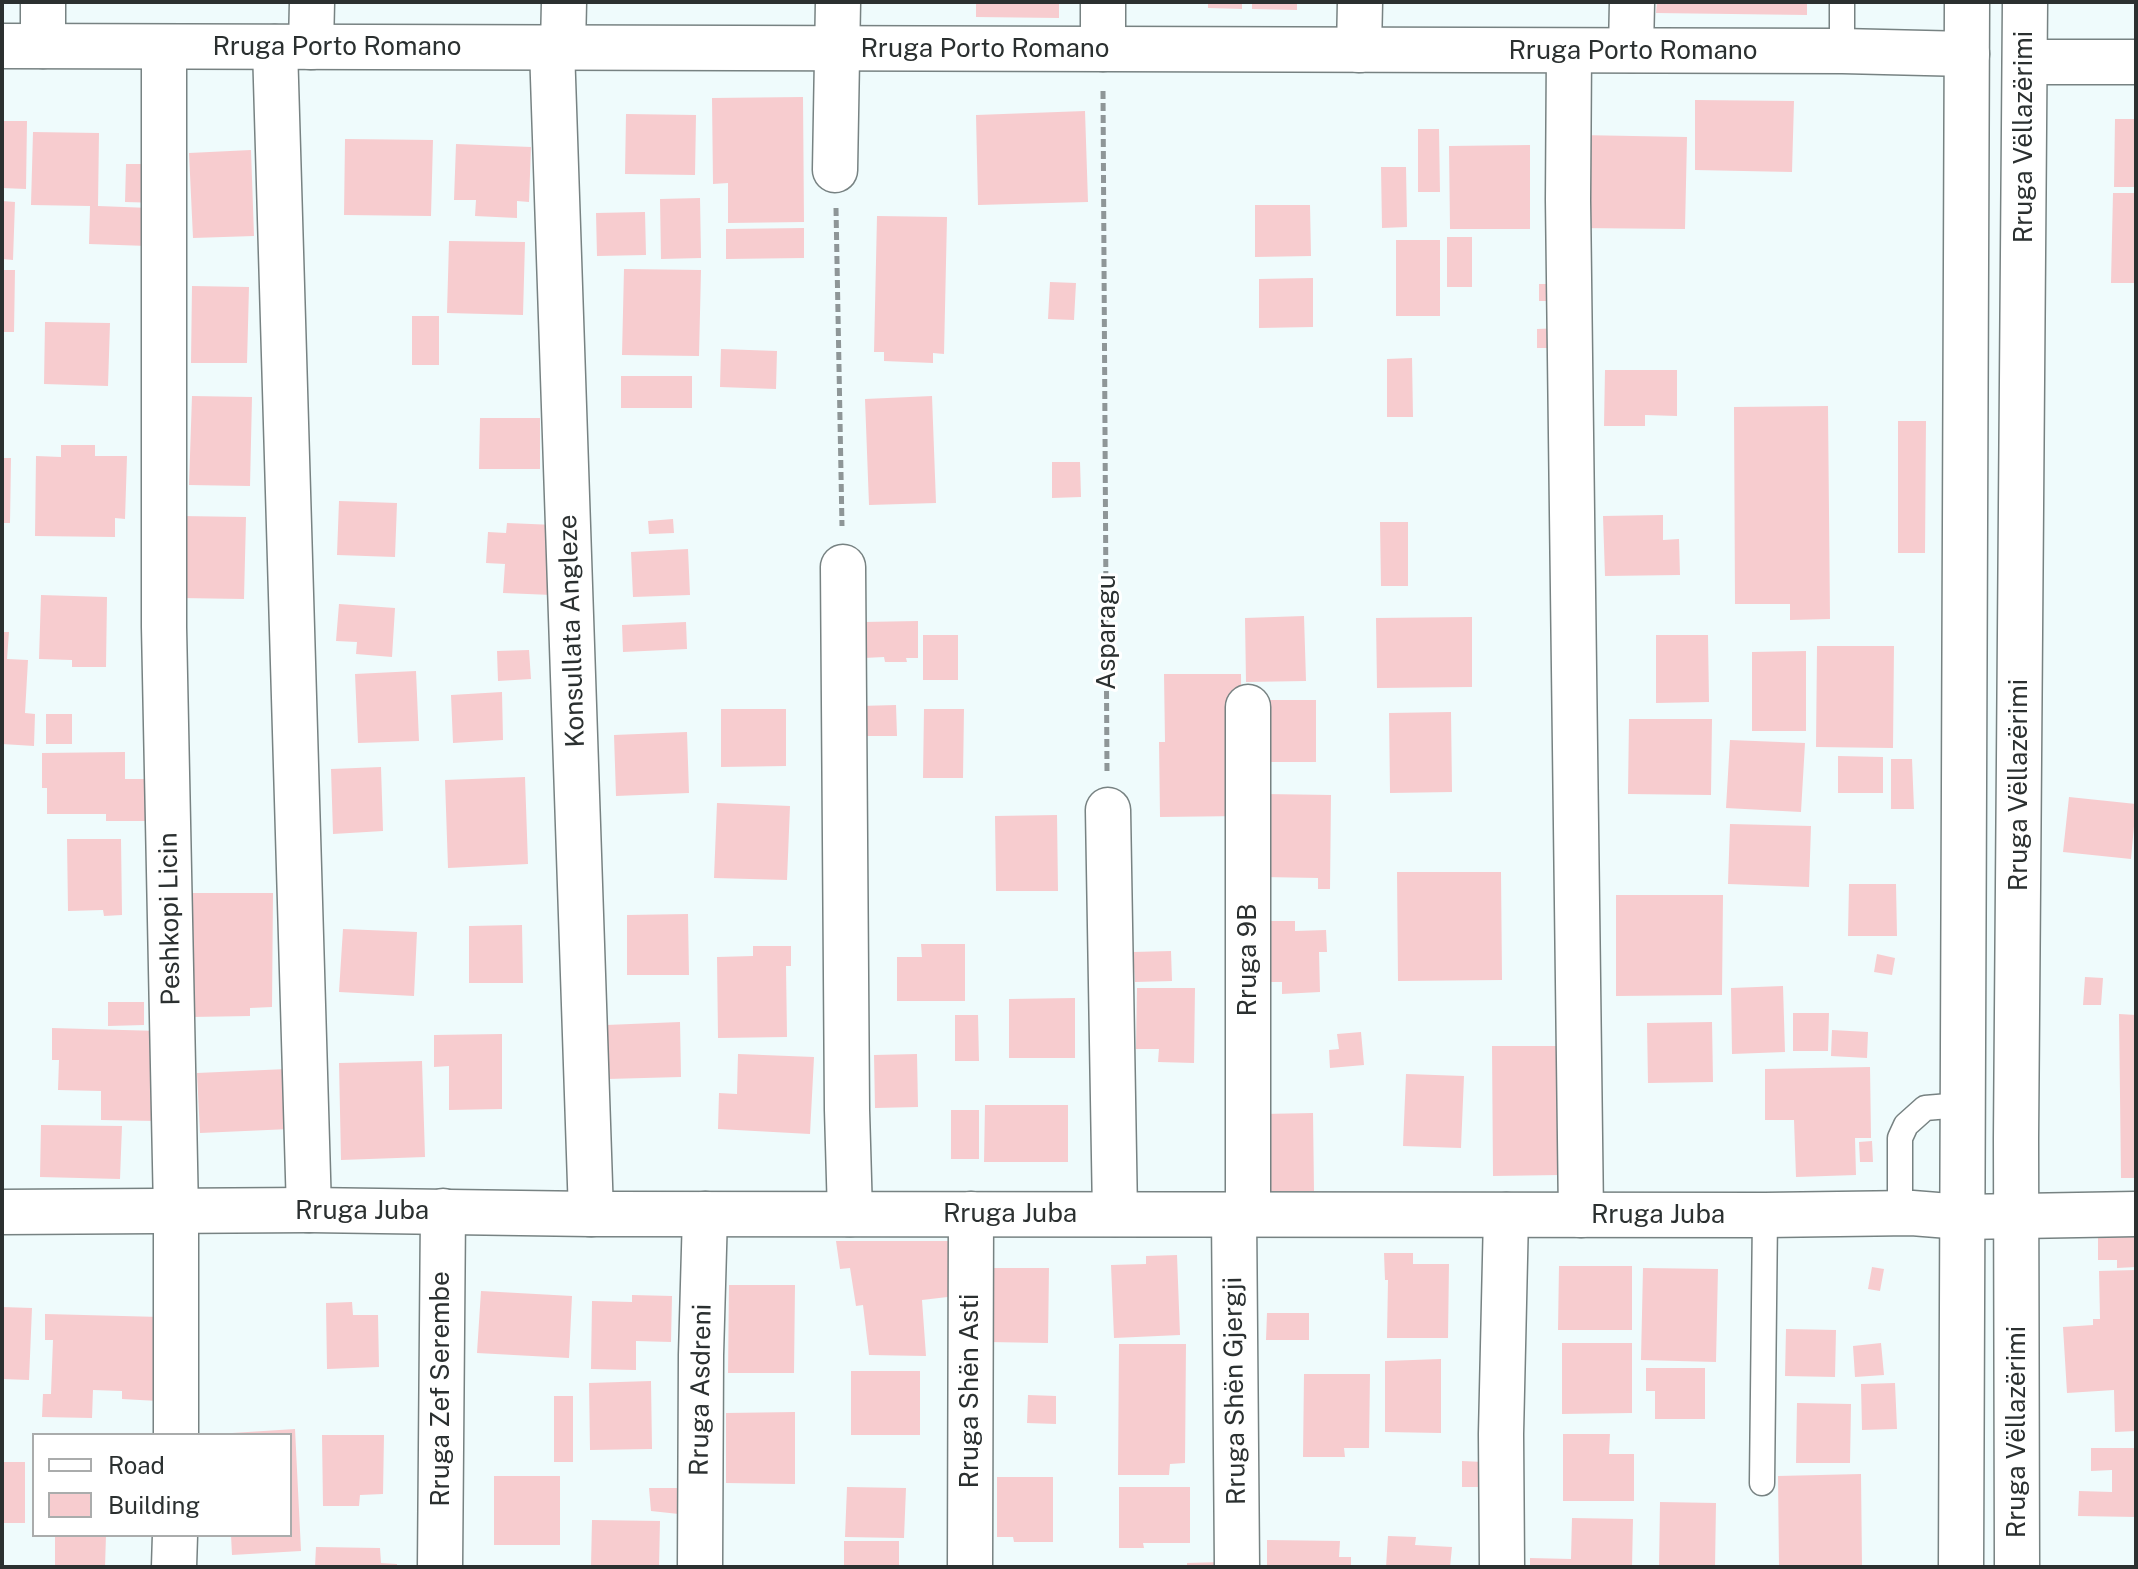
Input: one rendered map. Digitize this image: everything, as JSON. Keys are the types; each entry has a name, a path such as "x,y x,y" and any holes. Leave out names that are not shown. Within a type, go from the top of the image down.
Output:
{"street":[{"path":"23,46 43,2"},
{"path":"309,1210 293,47 312,2"},
{"name":"Konsullata Angleze","path":"564,2 558,47 591,1214"},
{"path":"835,170 838,2"},
{"path":"1103,2 1103,49"},
{"path":"1359,50 1360,2"},
{"path":"1631,50 1632,2"},
{"path":"1961,1567 1967,2"},
{"name":"Rruga Vëllazërimi","path":"2017,1567 2016,1138 2025,2"},
{"name":"Rruga Porto Romano","path":"23,46 1631,50 1967,54"},
{"name":"Peshkopi Licin","path":"164,47 164,627 176,1212 176,1433"},
{"path":"1569,51 1568,200 1581,1215"},
{"path":"2025,62 2136,62"},
{"path":"843,567 850,1214"},
{"name":"Rruga 9B","path":"1241,1214 1248,707"},
{"path":"1108,810 1115,1214"},
{"name":"Rruga Zef Serembe","path":"440,1567 443,1211"},
{"name":"Rruga Juba","path":"2,1212 1900,1213 1962,1217 2136,1214"},
{"name":"Rruga Asdreni","path":"700,1567 705,1214"},
{"name":"Rruga Shën Asti","path":"970,1567 971,1214"},
{"name":"Rruga Shën Gjergji","path":"1237,1567 1241,1214"},
{"path":"1502,1567 1501,1434 1506,1215"},
{"path":"174,1567 175,1537"}],"lane":[{"path":"1842,2 1842,51"},
{"path":"1900,1213 1900,1138 1906,1125 1925,1108 1961,1105"},
{"path":"1762,1483 1765,1215"}],"path":[{"name":"Asparagu","path":"1103,49 1108,810"},
{"path":"835,170 843,567"}],"building":[{"path":"976,2 1059,2 1059,18 976,17"},
{"path":"1208,2 1242,2 1242,9 1208,8"},
{"path":"1252,2 1297,2 1297,10 1252,9"},
{"path":"1657,2 1807,2 1807,15 1656,13"},
{"path":"803,97 804,222 728,223 728,183 713,184 712,98"},
{"path":"1695,100 1794,101 1792,172 1695,170"},
{"path":"1085,111 1088,202 978,205 976,115"},
{"path":"626,114 696,115 695,175 625,174"},
{"path":"2115,119 2136,119 2136,187 2114,187"},
{"path":"2,121 27,121 26,189 2,188"},
{"path":"1418,129 1439,129 1440,192 1418,192"},
{"path":"33,132 99,133 98,206 150,208 148,246 89,244 90,206 31,205"},
{"path":"1579,135 1687,137 1685,229 1577,228"},
{"path":"345,139 433,140 431,216 344,215"},
{"path":"456,144 531,147 529,202 517,201 517,218 475,216 476,200 454,200"},
{"path":"1530,145 1530,229 1450,229 1449,146"},
{"path":"251,150 254,236 193,238 189,153"},
{"path":"126,164 161,164 161,203 125,202"},
{"path":"1381,167 1406,167 1407,227 1382,228"},
{"path":"2113,193 2136,193 2136,283 2111,283"},
{"path":"700,198 701,258 661,259 660,199"},
{"path":"2,201 15,202 13,260 2,259"},
{"path":"1255,205 1310,205 1311,256 1255,257"},
{"path":"645,212 646,255 597,256 596,213"},
{"path":"877,216 947,217 944,354 933,353 933,363 884,361 884,352 874,352"},
{"path":"804,228 804,258 726,259 726,229"},
{"path":"1447,237 1472,237 1472,287 1447,287"},
{"path":"1396,240 1440,240 1440,316 1396,316"},
{"path":"449,241 525,242 523,315 447,313"},
{"path":"624,269 701,270 699,356 622,355"},
{"path":"2,270 15,270 14,332 2,332"},
{"path":"1313,278 1313,327 1259,328 1259,279"},
{"path":"1050,282 1076,283 1074,320 1048,319"},
{"path":"1539,284 1560,284 1560,301 1539,301"},
{"path":"192,286 249,287 247,363 191,363"},
{"path":"412,316 439,316 439,365 412,365"},
{"path":"45,322 110,323 108,386 44,384"},
{"path":"1561,328 1562,348 1537,348 1537,329"},
{"path":"721,349 777,351 776,389 720,387"},
{"path":"1412,358 1413,417 1387,417 1387,359"},
{"path":"1605,370 1677,370 1677,416 1645,415 1645,426 1604,426"},
{"path":"621,376 692,376 692,408 621,408"},
{"path":"192,396 252,397 250,486 189,485"},
{"path":"932,396 936,503 869,505 865,399"},
{"path":"1828,406 1830,619 1790,620 1790,604 1735,604 1734,407"},
{"path":"480,418 540,418 540,469 479,469"},
{"path":"1898,421 1926,421 1925,553 1898,553"},
{"path":"61,445 95,445 95,456 127,456 125,519 115,518 115,537 35,536 36,456 61,457"},
{"path":"2,458 11,458 10,523 2,523"},
{"path":"1052,462 1080,462 1081,497 1052,498"},
{"path":"339,501 397,503 395,557 337,555"},
{"path":"1663,515 1663,540 1679,539 1680,575 1605,576 1603,516"},
{"path":"182,516 246,517 244,599 180,598"},
{"path":"673,519 674,533 649,534 648,521"},
{"path":"1380,522 1408,522 1408,586 1381,586"},
{"path":"507,523 555,525 552,595 503,593 505,564 486,563 488,532 506,533"},
{"path":"688,549 690,595 633,597 631,552"},
{"path":"41,595 107,597 106,667 72,667 72,660 39,659"},
{"path":"339,604 395,608 392,657 356,654 357,642 336,641"},
{"path":"1304,616 1306,681 1246,682 1245,618"},
{"path":"1472,617 1472,687 1377,688 1376,618"},
{"path":"918,621 918,658 906,658 907,662 885,662 884,657 864,658 864,622"},
{"path":"686,622 687,649 623,652 622,625"},
{"path":"2,632 9,632 7,659 28,660 25,713 35,714 34,746 2,744"},
{"path":"923,635 958,635 958,680 923,680"},
{"path":"1656,635 1708,635 1709,702 1656,703"},
{"path":"1817,646 1894,646 1893,748 1816,747"},
{"path":"529,650 531,679 498,681 497,651"},
{"path":"1806,651 1806,731 1752,731 1752,652"},
{"path":"416,671 419,741 358,743 355,674"},
{"path":"1164,674 1241,674 1242,816 1160,817 1159,742 1165,742"},
{"path":"502,692 503,740 453,743 451,695"},
{"path":"1263,700 1316,700 1316,762 1263,762"},
{"path":"896,705 897,736 860,736 859,706"},
{"path":"721,709 786,709 786,766 721,767"},
{"path":"924,709 964,709 963,778 923,778"},
{"path":"1451,712 1452,792 1390,793 1389,713"},
{"path":"46,714 72,714 72,744 46,744"},
{"path":"1629,719 1712,719 1711,795 1628,794"},
{"path":"687,732 689,793 616,796 614,735"},
{"path":"1730,740 1805,743 1801,812 1726,808"},
{"path":"125,752 125,779 150,779 151,821 106,821 106,814 47,814 47,788 42,788 42,753"},
{"path":"1838,756 1883,757 1883,793 1838,793"},
{"path":"1891,759 1912,759 1914,809 1891,809"},
{"path":"381,767 383,831 333,834 331,769"},
{"path":"525,777 528,864 448,868 445,780"},
{"path":"1265,794 1331,795 1330,889 1318,889 1318,878 1263,877"},
{"path":"2069,797 2136,804 2131,859 2063,852"},
{"path":"717,803 790,806 787,880 714,878"},
{"path":"1057,815 1058,891 996,891 995,816"},
{"path":"1730,824 1811,826 1809,887 1728,884"},
{"path":"67,839 121,839 122,915 104,916 103,910 68,911"},
{"path":"1397,872 1501,872 1502,980 1398,981"},
{"path":"1849,884 1896,884 1897,936 1848,936"},
{"path":"179,893 273,893 272,1007 250,1008 250,1016 191,1017"},
{"path":"1616,895 1723,895 1722,995 1616,996"},
{"path":"688,914 689,975 627,975 627,915"},
{"path":"1266,921 1295,921 1295,931 1326,930 1327,952 1319,952 1320,992 1282,994 1282,982 1268,982"},
{"path":"522,925 523,983 469,983 469,926"},
{"path":"343,929 417,932 414,996 339,992"},
{"path":"921,944 965,944 965,1001 897,1001 897,957 922,957"},
{"path":"753,946 791,946 791,966 786,966 787,1037 718,1038 717,957 753,956"},
{"path":"1171,951 1172,981 1135,982 1133,952"},
{"path":"1877,954 1895,958 1892,975 1874,972"},
{"path":"2085,977 2103,978 2101,1005 2083,1005"},
{"path":"1783,986 1785,1052 1732,1054 1731,988"},
{"path":"1137,988 1195,988 1194,1063 1158,1062 1159,1049 1136,1049"},
{"path":"1075,998 1075,1058 1009,1058 1009,999"},
{"path":"108,1002 144,1002 144,1025 108,1026"},
{"path":"1793,1013 1829,1013 1828,1051 1793,1051"},
{"path":"2119,1014 2136,1015 2136,1178 2121,1178"},
{"path":"955,1015 978,1015 979,1061 955,1061"},
{"path":"680,1022 681,1077 607,1079 606,1025"},
{"path":"1712,1022 1713,1082 1648,1083 1647,1023"},
{"path":"52,1028 159,1031 156,1121 101,1120 101,1091 58,1090 59,1060 52,1060"},
{"path":"1832,1030 1868,1032 1867,1058 1831,1056"},
{"path":"1361,1032 1364,1065 1330,1068 1329,1050 1339,1049 1337,1034"},
{"path":"502,1034 502,1109 449,1110 449,1066 434,1067 434,1035"},
{"path":"1492,1046 1560,1046 1560,1175 1493,1176"},
{"path":"738,1054 814,1057 810,1134 718,1129 719,1093 737,1094"},
{"path":"917,1054 918,1107 875,1108 874,1055"},
{"path":"422,1061 425,1157 341,1160 339,1063"},
{"path":"1870,1067 1871,1138 1855,1138 1856,1175 1796,1177 1794,1120 1765,1120 1765,1069"},
{"path":"287,1069 290,1129 200,1133 197,1073"},
{"path":"1406,1074 1464,1076 1461,1148 1403,1146"},
{"path":"985,1105 1068,1105 1068,1162 984,1162"},
{"path":"951,1110 979,1110 979,1159 951,1159"},
{"path":"1313,1113 1314,1191 1264,1191 1263,1114"},
{"path":"41,1125 122,1126 120,1179 40,1177"},
{"path":"1872,1141 1873,1162 1860,1162 1859,1142"},
{"path":"2098,1226 2136,1226 2136,1267 2117,1268 2117,1260 2098,1260"},
{"path":"836,1241 958,1241 956,1296 922,1300 926,1356 869,1355 863,1305 856,1306 850,1268 840,1269"},
{"path":"1384,1253 1413,1253 1413,1264 1449,1264 1448,1338 1387,1338 1388,1280 1385,1280"},
{"path":"1177,1255 1180,1335 1114,1338 1111,1265 1146,1264 1146,1256"},
{"path":"1559,1266 1632,1266 1632,1330 1558,1330"},
{"path":"1872,1267 1884,1269 1880,1291 1868,1289"},
{"path":"990,1268 1049,1268 1048,1343 988,1342"},
{"path":"1643,1268 1718,1269 1716,1362 1641,1360"},
{"path":"2136,1270 2136,1431 2115,1432 2114,1390 2067,1393 2063,1327 2093,1325 2093,1319 2100,1319 2099,1271"},
{"path":"729,1285 795,1285 794,1373 728,1373"},
{"path":"481,1291 572,1296 569,1358 477,1353"},
{"path":"632,1295 672,1296 671,1342 636,1341 636,1370 591,1369 592,1301 632,1302"},
{"path":"352,1302 353,1315 378,1315 379,1367 327,1369 326,1303"},
{"path":"2,1307 32,1308 29,1380 2,1379"},
{"path":"1267,1313 1309,1313 1309,1340 1266,1340"},
{"path":"45,1314 161,1317 158,1401 122,1399 122,1391 93,1390 92,1418 42,1417 43,1394 51,1394 53,1340 45,1340"},
{"path":"1786,1329 1836,1330 1835,1377 1785,1376"},
{"path":"1562,1343 1632,1343 1632,1413 1562,1414"},
{"path":"1881,1343 1884,1375 1855,1377 1853,1346"},
{"path":"1119,1344 1186,1344 1185,1463 1170,1464 1169,1475 1118,1475"},
{"path":"1441,1359 1441,1433 1385,1432 1385,1361"},
{"path":"1646,1368 1705,1368 1705,1419 1655,1419 1655,1391 1646,1391"},
{"path":"851,1371 920,1371 920,1435 851,1435"},
{"path":"1304,1374 1370,1374 1369,1448 1344,1448 1345,1457 1303,1457"},
{"path":"651,1381 652,1449 590,1450 589,1383"},
{"path":"1895,1383 1897,1429 1862,1430 1861,1384"},
{"path":"1028,1395 1056,1396 1056,1424 1027,1423"},
{"path":"554,1396 573,1396 573,1462 554,1462"},
{"path":"1797,1403 1851,1404 1850,1463 1796,1463"},
{"path":"795,1412 795,1484 726,1483 726,1413"},
{"path":"295,1429 301,1551 232,1555 231,1537 292,1537 292,1433 232,1433"},
{"path":"1563,1434 1610,1434 1609,1454 1634,1454 1634,1501 1563,1501"},
{"path":"322,1435 384,1435 383,1494 360,1495 359,1506 323,1506"},
{"path":"2091,1448 2136,1448 2136,1517 2078,1516 2079,1491 2112,1492 2112,1470 2091,1471"},
{"path":"1462,1461 1483,1462 1483,1487 1462,1487"},
{"path":"2,1462 25,1462 25,1523 2,1523"},
{"path":"1861,1474 1862,1567 1779,1567 1778,1476"},
{"path":"494,1476 560,1476 560,1545 494,1545"},
{"path":"997,1477 1053,1477 1053,1542 1014,1542 1013,1537 997,1537"},
{"path":"847,1487 906,1488 904,1538 845,1537"},
{"path":"1119,1487 1190,1487 1190,1543 1143,1543 1144,1548 1119,1548"},
{"path":"649,1488 688,1488 688,1515 651,1511"},
{"path":"1660,1502 1716,1503 1715,1567 1659,1567"},
{"path":"1572,1518 1633,1519 1632,1567 1530,1567 1530,1558 1571,1559"},
{"path":"592,1520 660,1521 659,1567 591,1567"},
{"path":"1388,1536 1416,1537 1415,1545 1452,1547 1450,1567 1386,1567"},
{"path":"55,1537 106,1537 105,1567 55,1567"},
{"path":"1267,1540 1340,1541 1339,1557 1351,1557 1351,1567 1267,1567"},
{"path":"844,1541 899,1541 899,1567 844,1567"},
{"path":"316,1547 380,1548 381,1563 397,1564 397,1567 315,1567"},
{"path":"1221,1562 1221,1567 1187,1567 1187,1563"}]}
